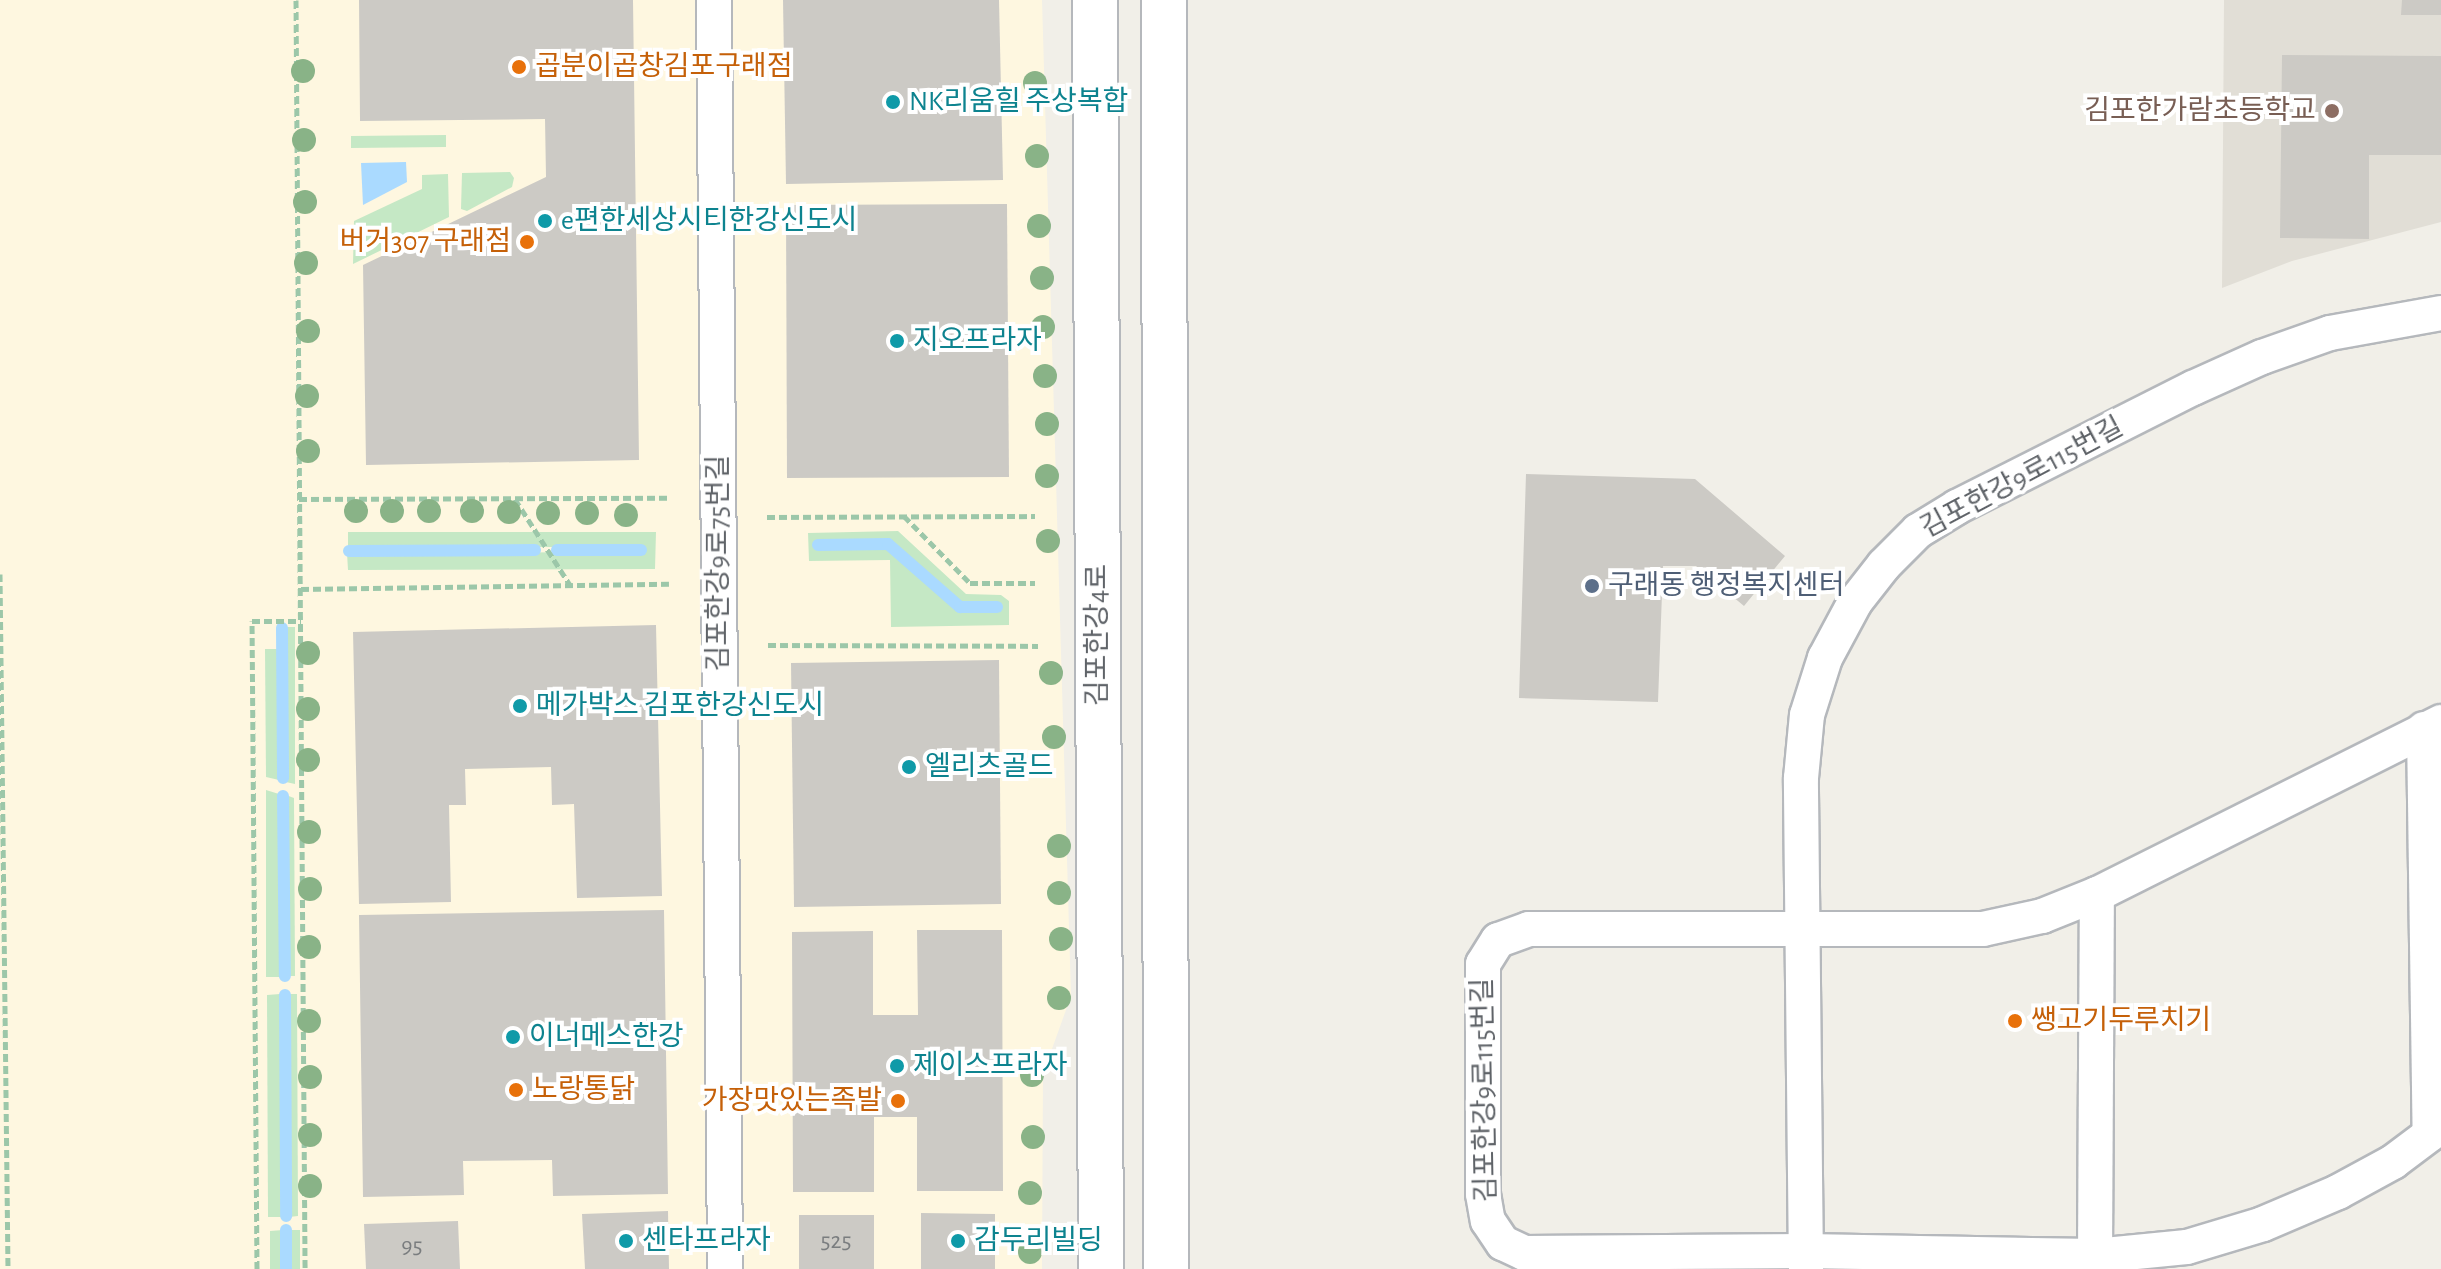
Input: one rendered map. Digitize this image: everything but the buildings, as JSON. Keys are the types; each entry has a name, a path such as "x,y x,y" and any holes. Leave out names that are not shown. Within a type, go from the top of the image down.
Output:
{"street":[{"name":"김포한강9로75번길","path":"714,0 725,1269"},
{"name":"김포한강4로","path":"1095,0 1101,1269"},
{"path":"1164,0 1166,1269"},
{"name":"김포한강9로115번길","path":"1806,1260 1801,778 1807,715 1825,658 1855,602 1884,565 1918,531 1957,507 2262,357 2330,333 2441,313"},
{"path":"2432,726 2436,1130"},
{"name":"김포한강9로115번길","path":"2432,726 2097,894 2042,916 1983,929 1529,929 1498,940 1483,964 1483,1194 1488,1221 1503,1243 1524,1253 1806,1260 2095,1256 2187,1247 2263,1224 2338,1192 2393,1162 2436,1130"},
{"path":"2095,1256 2097,894"}],"path":[{"path":"296,0 305,1269"},
{"path":"515,498 570,585"},
{"path":"299,499 669,498"},
{"path":"903,516 970,583 1035,583"},
{"path":"767,517 1035,516"},
{"path":"0,574 8,1269"},
{"path":"301,589 669,584"},
{"path":"257,1269 252,621 301,621"},
{"path":"768,645 1038,646"}],"shaded area":[{"path":"0,0 1042,0 1071,996 1043,1074 1042,1269 0,1269"},
{"name":"김포한가람초등학교","path":"2224,0 2441,0 2441,222 2292,261 2222,288"}],"green space":[{"path":"446,135 446,147 351,148 351,136"},
{"path":"510,172 514,178 512,187 467,211 461,209 462,173"},
{"path":"448,174 449,217 353,264 354,221 422,189 422,175"},
{"path":"898,531 966,594 1001,595 1009,601 1009,625 891,627 890,560 809,561 808,533","holes":["817,543 889,543 960,606 998,608 960,609 887,546"]},
{"path":"348,532 656,532 655,569 348,570 347,553 643,552 645,547 348,547"},
{"path":"285,627 295,627 295,784 286,782"},
{"path":"265,649 279,649 279,780 266,777"},
{"path":"266,790 279,794 280,977 266,977"},
{"path":"286,795 294,798 295,976 286,976"},
{"path":"280,994 282,1217 268,1217 267,995"},
{"path":"287,994 297,994 298,1216 289,1217"},
{"path":"283,1230 284,1269 270,1269 270,1231"},
{"path":"290,1230 300,1230 300,1269 290,1269"}],"water":[{"path":"406,162 407,182 363,205 361,163"}],"waterway":[{"path":"818,545 888,544 960,607 997,607"},
{"path":"349,551 535,550"},
{"path":"557,550 641,550"},
{"path":"282,628 283,778"},
{"path":"283,796 285,976"},
{"path":"285,995 286,1216"},
{"path":"286,1230 286,1269"}],"place":[{"name":"곱분이곱창김포구래점","path":"519,67"},
{"name":"NK리움힐 주상복합","path":"893,102"},
{"name":"김포한가람초등학교","path":"2332,111"},
{"name":"e편한세상시티한강신도시","path":"545,221"},
{"name":"버거307 구래점","path":"527,242"},
{"name":"지오프라자","path":"897,341"},
{"name":"구래동 행정복지센터","path":"1592,586"},
{"name":"메가박스 김포한강신도시","path":"520,706"},
{"name":"엘리츠골드","path":"909,767"},
{"name":"쌩고기두루치기","path":"2015,1021"},
{"name":"이너메스한강","path":"513,1037"},
{"name":"제이스프라자","path":"897,1066"},
{"name":"노랑통닭","path":"516,1090"},
{"name":"가장맛있는족발","path":"898,1101"},
{"name":"센타프라자","path":"626,1241"},
{"name":"감두리빌딩","path":"958,1241"}]}
